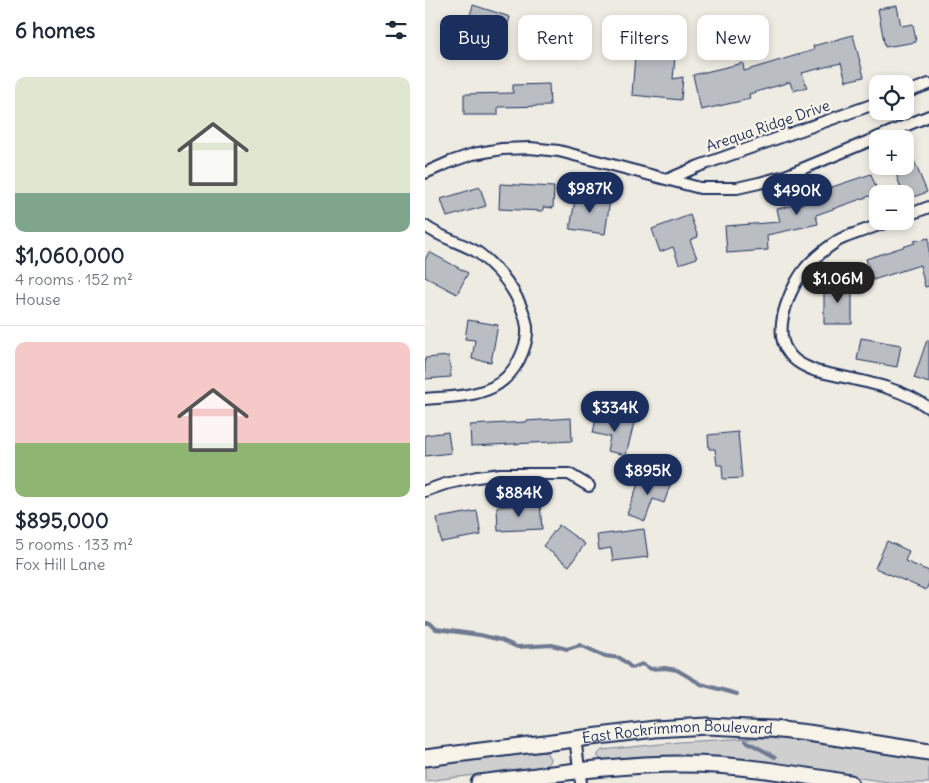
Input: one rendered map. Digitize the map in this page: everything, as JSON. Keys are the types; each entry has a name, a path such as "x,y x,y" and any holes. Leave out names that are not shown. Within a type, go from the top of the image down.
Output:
{"main road":[{"name":"East Rockrimmon Boulevard","path":"425,758 575,738 655,729 707,726 772,729 808,733 929,752"},
{"name":"East Rockrimmon Boulevard","path":"479,783 580,777 634,765 684,764 760,769 849,783"}],"street":[{"path":"914,90 929,84"},
{"name":"Arequa Ridge Drive","path":"669,179 869,106"},
{"path":"425,173 473,154 502,149 530,148 559,150 700,188 737,188 785,176 929,116"},
{"path":"914,213 929,207"},
{"path":"425,226 433,232 477,252 496,268 518,299 527,327 526,341 521,356 514,369 505,379 484,391 466,395 425,399"},
{"path":"869,229 841,239 808,265 788,300 782,320 782,338 787,352 806,367 891,389 918,400 929,408"},
{"path":"425,491 445,484 501,474 569,474 589,486"},
{"path":"575,738 580,777"}],"shaded area":[{"path":"783,738 929,760 929,783 895,783 757,762 683,755 602,760 598,757 602,750 680,742"},
{"path":"542,752 547,753 550,759 549,763 543,767 425,781 425,766"}],"building":[{"path":"473,5 504,15 470,15"},
{"path":"897,6 901,26 913,24 916,42 885,47 878,9"},
{"path":"853,35 864,77 846,81 841,63 802,73 807,87 793,91 790,82 749,94 750,99 701,110 693,75 743,63 744,71 814,50 813,46"},
{"path":"635,60 675,60 673,79 683,77 681,100 632,95"},
{"path":"549,84 550,106 498,107 498,115 464,115 464,94 513,93 513,85"},
{"path":"914,161 927,192 914,197 914,185 900,185 896,175 914,175"},
{"path":"869,175 871,175 875,185 869,185 869,196 816,215 818,224 767,235 768,250 727,253 725,226 780,222 777,209 826,198 823,190"},
{"path":"500,184 554,187 553,208 543,207 543,211 499,209"},
{"path":"480,187 486,206 447,217 441,199"},
{"path":"576,194 610,200 605,234 570,229"},
{"path":"690,215 698,237 690,240 697,258 679,264 673,247 660,252 652,229"},
{"path":"929,238 929,286 925,287 920,265 873,280 866,259 915,243 914,241"},
{"path":"429,252 468,273 457,294 425,277 425,260"},
{"path":"824,284 852,284 852,324 824,324"},
{"path":"468,320 498,325 491,362 472,359 475,340 465,339"},
{"path":"861,338 901,345 897,367 857,360"},
{"path":"927,340 929,340 929,383 914,378"},
{"path":"449,356 451,377 425,379 425,358"},
{"path":"597,414 634,423 626,455 607,451 610,437 593,433"},
{"path":"571,418 572,441 471,446 470,425"},
{"path":"448,432 451,453 425,456 425,435"},
{"path":"738,432 742,478 723,479 722,465 717,465 715,449 709,449 708,435"},
{"path":"642,473 671,483 664,503 653,499 645,521 627,514"},
{"path":"540,504 542,529 498,531 497,507"},
{"path":"477,511 481,535 441,542 437,518"},
{"path":"559,525 585,544 569,566 543,546"},
{"path":"644,529 648,557 613,561 611,548 599,550 597,535"},
{"path":"887,541 909,551 905,561 929,571 929,583 926,590 875,568"}],"waterway":[{"path":"425,623 430,623 436,629 480,635 501,640 517,647 552,645 567,649 580,645 605,656 620,658 632,668 642,664 651,669 665,668 677,670 701,684 737,694"},
{"path":"746,741 775,757"}]}
